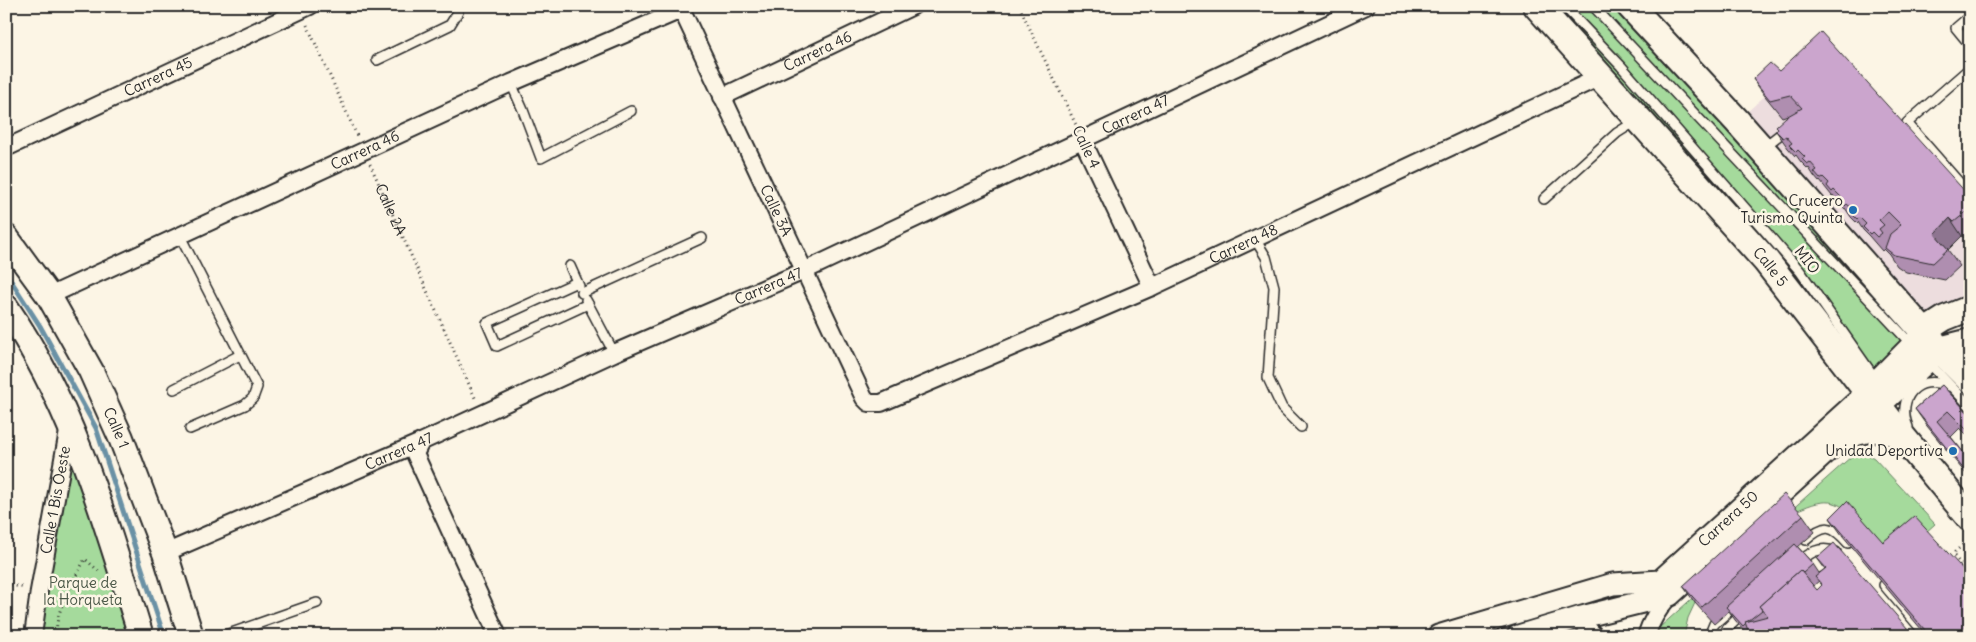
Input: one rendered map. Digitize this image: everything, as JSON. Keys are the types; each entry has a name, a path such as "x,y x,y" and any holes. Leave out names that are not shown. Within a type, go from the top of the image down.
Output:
{"main road":[{"name":"Calle 5","path":"1538,6 1766,261 1892,410 1970,518"},
{"path":"1630,6 1762,149 1926,347 1960,384"},
{"name":"Calle 1","path":"6,237 49,296 91,371 120,438 165,553 191,636"},
{"path":"6,307 42,368 70,424 99,498 141,636"},
{"name":"Carrera 50","path":"1892,410 1926,347 1945,318 1970,308"},
{"name":"Carrera 50","path":"1926,347 1970,341"},
{"path":"1842,438 1856,431 1871,428 1886,429 1892,410"}],"street":[{"name":"Carrera 46","path":"722,97 913,6"},
{"name":"Carrera 47","path":"165,553 413,449 482,414 614,353 804,270 1366,6"},
{"name":"Carrera 46","path":"49,296 510,83 680,8"},
{"name":"Calle 3A","path":"680,8 864,398 868,403 881,403"},
{"name":"Carrera 45","path":"6,148 305,9"},
{"name":"Carrera 48","path":"881,403 1152,287 1600,77"},
{"name":"Calle 4","path":"1082,139 1152,287"},
{"name":"Carrera 50","path":"1518,636 1578,618 1670,595 1842,438 1892,410"},
{"name":"Carrera 50","path":"1438,636 1613,584 1660,581 1892,410"},
{"name":"Calle 1 Bis Oeste","path":"33,636 70,424"},
{"path":"413,449 498,636"},
{"path":"1646,636 1650,623 1670,595"},
{"path":"1578,618 1595,636"}],"lane":[{"path":"377,60 450,25 458,12 457,6"},
{"name":"MIO","path":"1564,6 1621,66 1800,271 1892,410"},
{"name":"MIO","path":"1593,6 1926,347"},
{"path":"1970,16 1956,28 1970,45"},
{"path":"1968,189 1907,123 1970,68"},
{"path":"510,83 523,110 541,158 631,111"},
{"path":"1544,199 1617,133 1638,119"},
{"path":"1762,149 1785,130 1793,127"},
{"path":"180,236 257,387 253,398 245,405 190,429"},
{"path":"582,292 702,238"},
{"path":"1255,239 1266,257 1274,287 1268,378 1282,408 1302,427"},
{"path":"570,266 614,353"},
{"path":"578,282 487,324 498,346 588,304"},
{"path":"174,389 240,354"},
{"path":"1892,410 1904,417 1904,406 1908,396 1915,388 1926,382 1960,384 1970,406"},
{"path":"1802,544 1815,532 1829,528 1838,531 1852,548"},
{"path":"1791,570 1807,554 1820,549 1834,551 1846,560"},
{"path":"1876,575 1927,636"},
{"path":"1709,636 1714,624 1748,593"},
{"path":"223,636 317,603"},
{"path":"1725,636 1731,625 1749,607"}],"path":[{"name":"Calle 4","path":"1019,6 1082,139"},
{"name":"Calle 2A","path":"305,9 364,151 482,414"},
{"path":"1970,538 1955,552 1954,556 1970,575"},
{"path":"57,636 56,627 62,605 85,559"}],"shaded area":[{"path":"1826,41 1970,201 1970,308 1934,325 1737,121"}],"green space":[{"path":"1537,6 1630,6 1827,222 1852,283 1913,346 1878,382 1800,271 1766,261"},
{"name":"Parque de la Horqueta","path":"70,424 141,636 33,636"},
{"path":"1867,454 1874,458 1935,524 1895,560 1847,510 1833,503 1826,502 1808,506 1796,511 1695,603 1688,618 1684,636 1655,636 1660,627 1852,456"}],"building":[{"path":"1821,32 1970,197 1970,209 1954,222 1950,218 1935,234 1948,249 1933,263 1894,255 1885,248 1890,234 1901,225 1888,212 1879,220 1884,225 1879,229 1882,233 1877,237 1872,232 1870,234 1863,227 1866,224 1859,217 1857,219 1851,213 1854,210 1847,204 1845,206 1839,200 1841,197 1834,190 1832,192 1827,186 1829,183 1823,177 1820,179 1814,172 1817,170 1810,162 1807,164 1802,159 1805,157 1789,145 1792,143 1786,136 1783,138 1776,131 1778,128 1776,126 1786,117 1802,108 1790,95 1770,100 1753,79 1770,63 1779,71"},
{"path":"1942,385 1970,415 1970,433 1948,411 1937,421 1970,460 1970,477 1915,409"},
{"path":"1784,494 1803,515 1702,607 1683,586"},
{"path":"1847,501 1883,542 1914,516 1970,577 1970,636 1930,636 1830,518"},
{"path":"1834,543 1914,636 1750,636 1745,622 1768,616 1759,606 1800,570 1817,590 1822,585 1815,577 1826,568 1817,558"},
{"path":"1795,544 1813,564 1803,573 1800,570 1759,606 1762,610 1745,622 1743,626 1726,607"}],"waterway":[{"path":"6,273 40,326 96,428 164,636"}],"place":[{"name":"Crucero Turismo Quinta","path":"1853,210"},
{"name":"Unidad Deportiva","path":"1953,451"}]}
